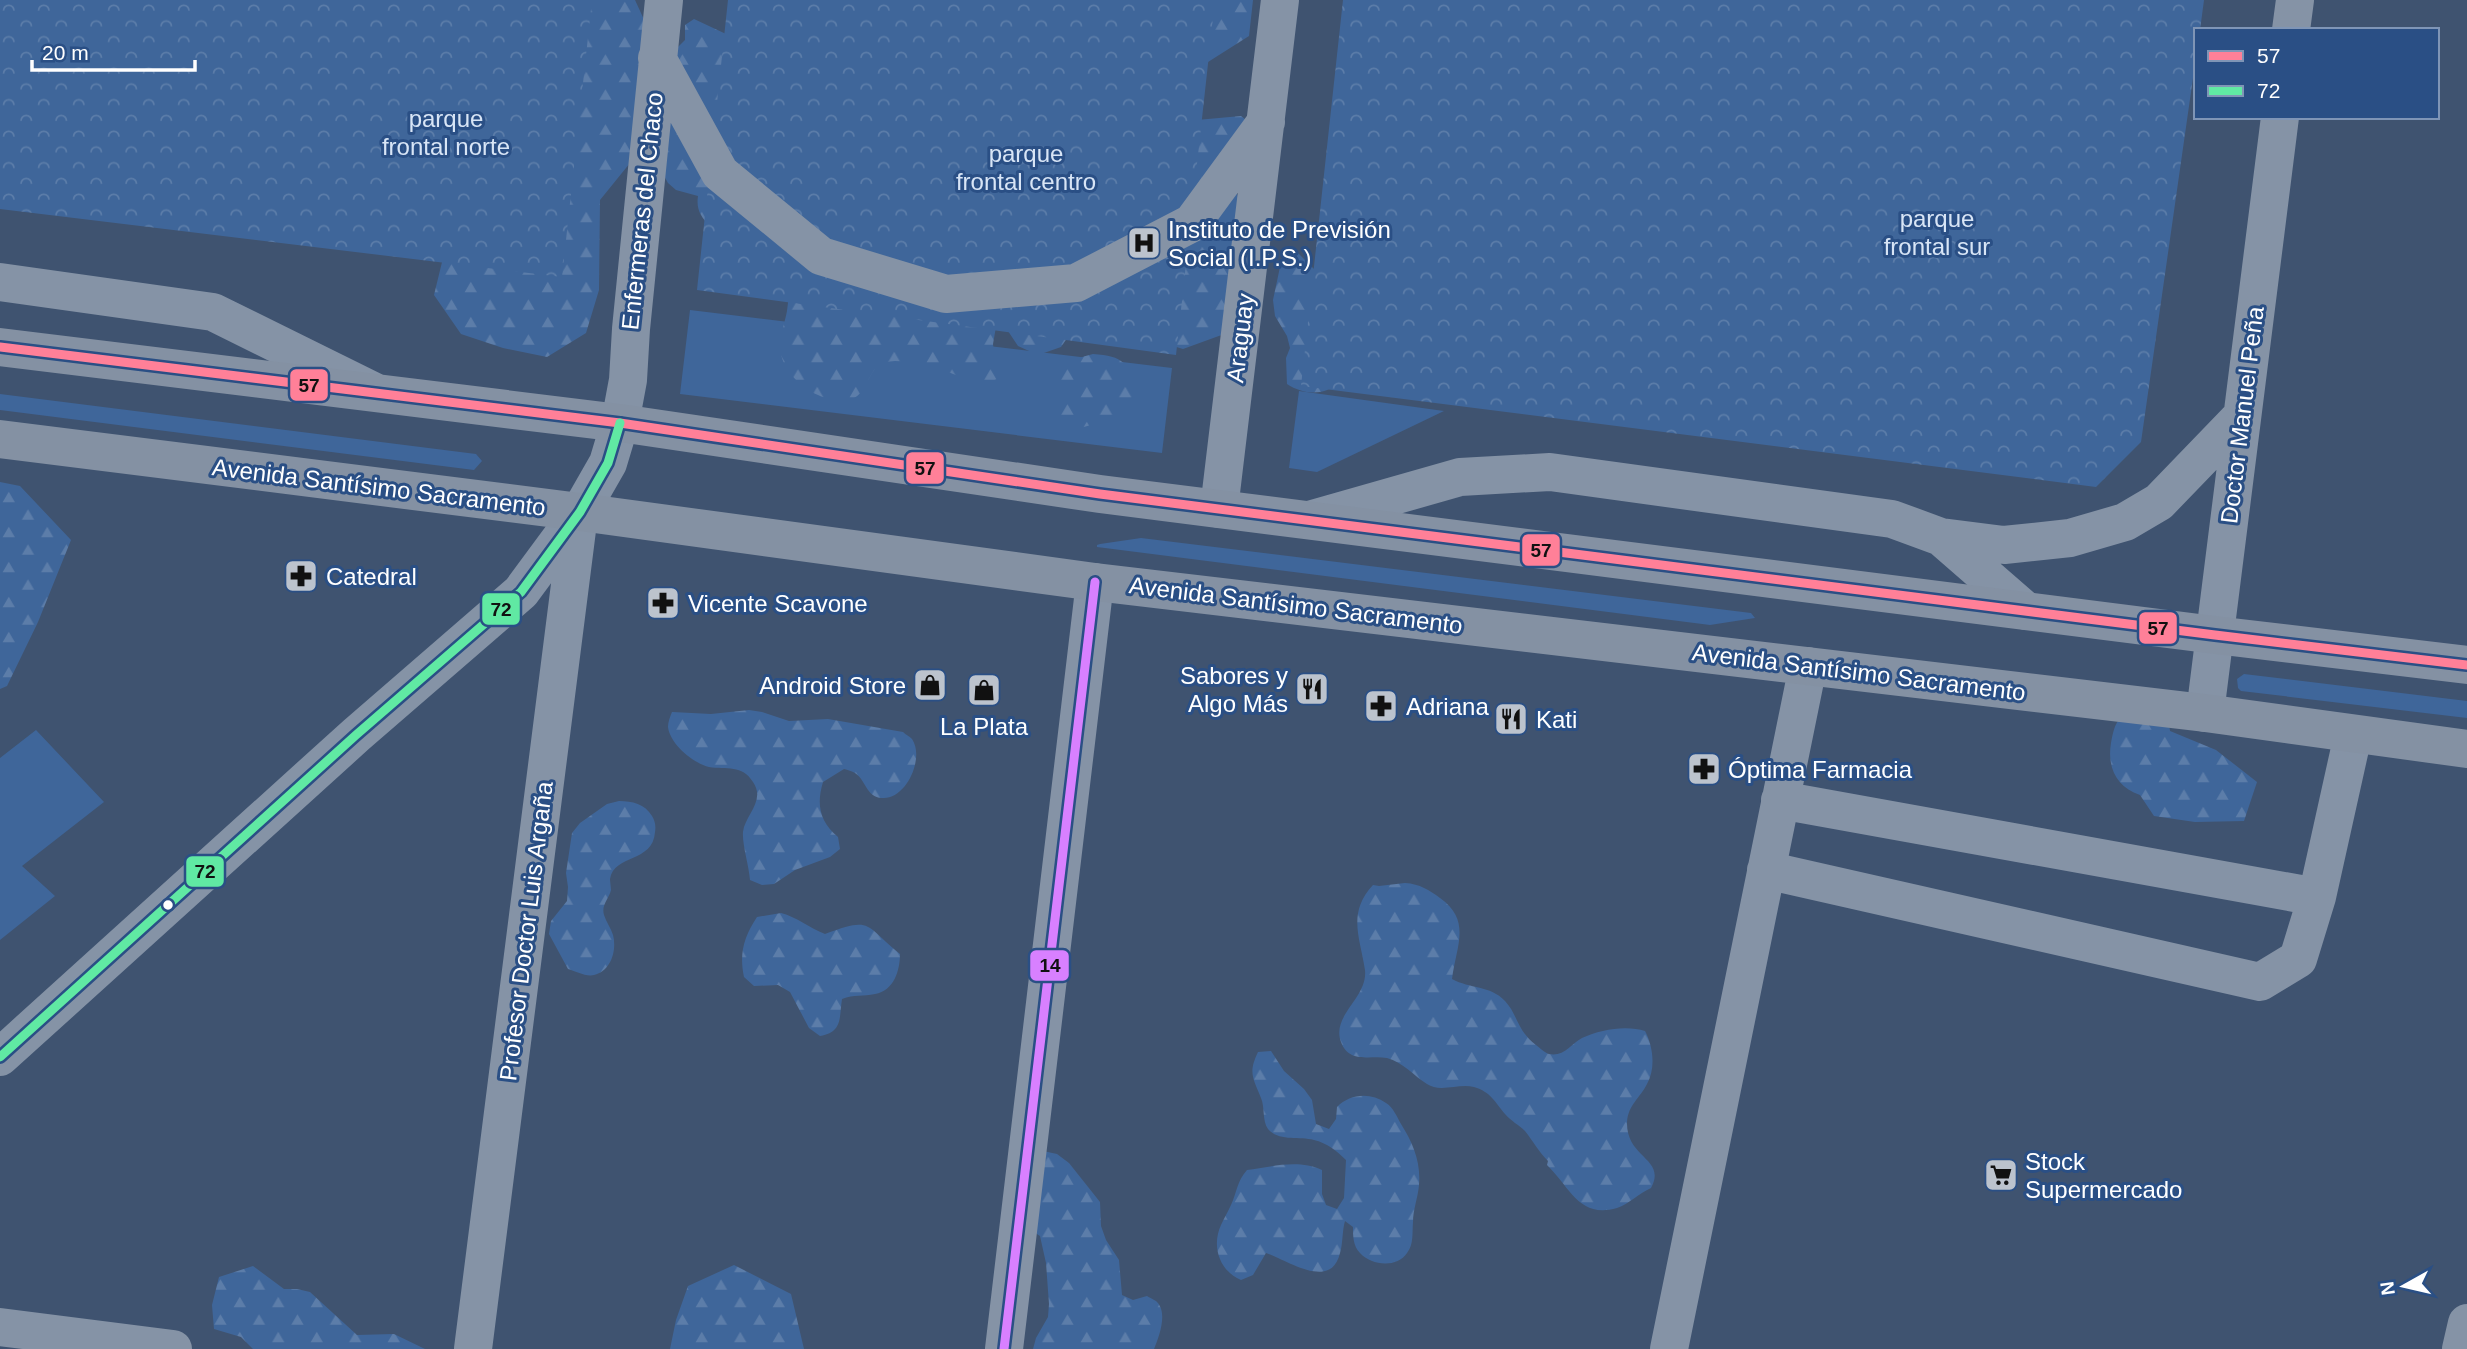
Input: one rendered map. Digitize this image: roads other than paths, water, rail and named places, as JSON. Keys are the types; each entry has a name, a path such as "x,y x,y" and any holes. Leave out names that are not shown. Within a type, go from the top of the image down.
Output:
{"main road":[{"path":"0,347 620,422 1087,492 2467,665"},
{"name":"Avenida Santísimo Sacramento","path":"0,439 580,512 1096,582 2205,713 2467,749"}],"street":[{"name":"Enfermeras del Chaco","path":"0,1057 356,735 521,592 580,512 608,463 628,380 664,0"},
{"name":"Araguay","path":"1219,509 1280,0"},
{"path":"2291,28 2295,0"},
{"path":"657,58 720,173 821,256 946,294 1076,283 1192,223 1266,122"},
{"name":"Doctor Manuel Peña","path":"2205,713 2280,119"},
{"path":"0,282 213,312 378,393"},
{"path":"1309,520 1460,477 1550,472 1892,519 1941,537 2004,544 2070,538 2125,522 2160,502 2242,416"},
{"name":"Profesor Doctor Luis Argaña","path":"472,1349 580,512"},
{"path":"1941,537 2026,611"},
{"path":"1004,1349 1096,582"},
{"path":"1669,1349 1808,666"},
{"path":"1766,870 2260,982 2298,959 2317,897 2353,735"},
{"path":"1780,800 2317,897"},
{"path":"2462,1349 2467,1323"},
{"path":"0,1327 173,1349"}],"place":[{"name":"Instituto de Previsión Social (I.P.S.)","path":"1144,243"},
{"name":"Catedral","path":"301,576"},
{"name":"Vicente Scavone","path":"663,603"},
{"name":"Android Store","path":"930,685"},
{"name":"Sabores y Algo Más","path":"1312,689"},
{"name":"La Plata","path":"984,690"},
{"name":"Adriana","path":"1381,706"},
{"name":"Kati","path":"1511,719"},
{"name":"Óptima Farmacia","path":"1704,769"},
{"name":"Stock Supermercado","path":"2001,1175"}],"park label":[{"name":"parque frontal norte","path":"446,132"},
{"name":"parque frontal centro","path":"1026,167"},
{"name":"parque frontal sur","path":"1937,232"}]}
